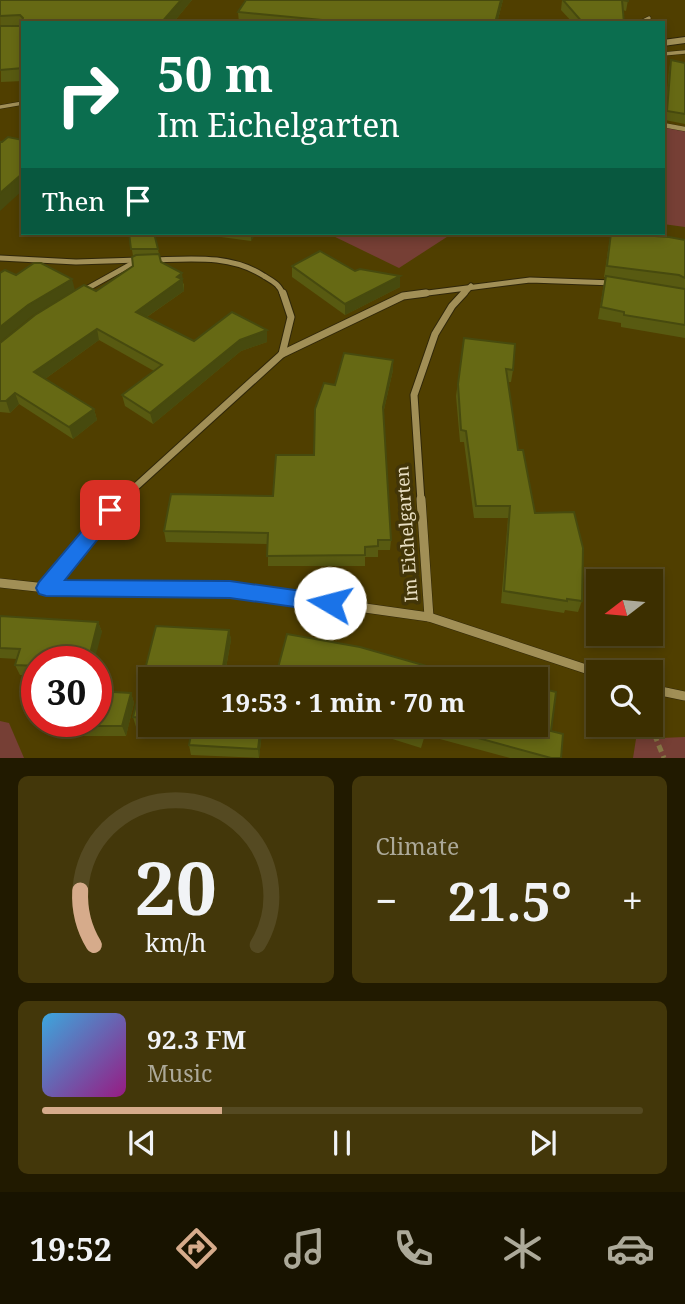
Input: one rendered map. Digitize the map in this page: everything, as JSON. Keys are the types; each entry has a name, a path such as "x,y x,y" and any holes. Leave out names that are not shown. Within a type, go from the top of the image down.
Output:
{"street":[{"path":"665,43 685,40"},
{"path":"665,125 685,129"},
{"path":"0,258 76,262 220,259 253,269 280,286 291,317 282,354"},
{"path":"76,295 139,260"},
{"path":"46,588 110,510 282,354 403,296 471,285 530,280 617,283"},
{"name":"Im Eichelgarten","path":"471,285 452,306 435,334 414,395 429,617 586,669"},
{"path":"0,583 46,588 230,589 429,617"},
{"path":"663,691 685,696"}],"lane":[{"path":"643,21 649,18"},
{"path":"665,54 685,52"},
{"path":"0,107 21,103"}],"path":[{"path":"655,737 664,758"}],"shaded area":[{"path":"665,126 685,129 685,227 665,224"},
{"path":"331,235 450,235 399,268"},
{"path":"0,721 9,723 24,758 0,758"},
{"path":"685,737 685,758 633,758 636,739"}],"building":[{"path":"0,0 181,0 163,21 22,21 20,15 0,16"},
{"path":"246,0 501,0 496,21 322,21 238,12"},
{"path":"563,0 622,0 624,21 581,21"},
{"path":"21,23 21,68 0,70 0,26 20,26"},
{"path":"671,60 685,63 685,114 667,111"},
{"path":"8,137 21,140 21,175 0,193 0,142"},
{"path":"129,235 154,235 158,249 131,249"},
{"path":"611,235 685,240 685,278 607,266"},
{"path":"320,251 355,271 360,269 400,276 345,304 292,266"},
{"path":"159,254 161,262 182,273 177,277 182,279 136,312 194,341 232,312 267,330 240,340 150,413 122,395 162,365 97,329 34,372 94,409 69,427 15,393 6,401 0,401 0,343 35,315 84,285 96,291 133,266 132,257"},
{"path":"34,263 41,263 72,279 28,305 0,327 0,273 5,270 16,275"},
{"path":"606,276 685,289 685,325 624,315 624,312 601,307"},
{"path":"464,338 515,344 513,370 506,369 518,450 523,450 535,513 574,512 583,548 582,601 504,591 510,506 476,506 466,431 461,430 458,384"},
{"path":"344,353 393,360 383,407 391,540 378,540 378,546 365,547 365,555 267,556 268,533 164,531 171,494 273,496 276,455 314,455 315,409 324,383 335,385"},
{"path":"0,616 98,622 92,646 21,646 21,665 15,665 20,649 0,648"},
{"path":"156,626 229,630 223,667 146,667"},
{"path":"287,634 360,647 430,667 278,667"},
{"path":"548,690 556,692 551,731 563,734 561,758 551,758 474,737 548,737"},
{"path":"112,692 131,693 122,726 112,726"},
{"path":"138,697 138,717 133,717"},
{"path":"191,737 259,737 258,749 189,745"}],"route":[{"path":"110,510 46,588 230,589 330,603"}]}
